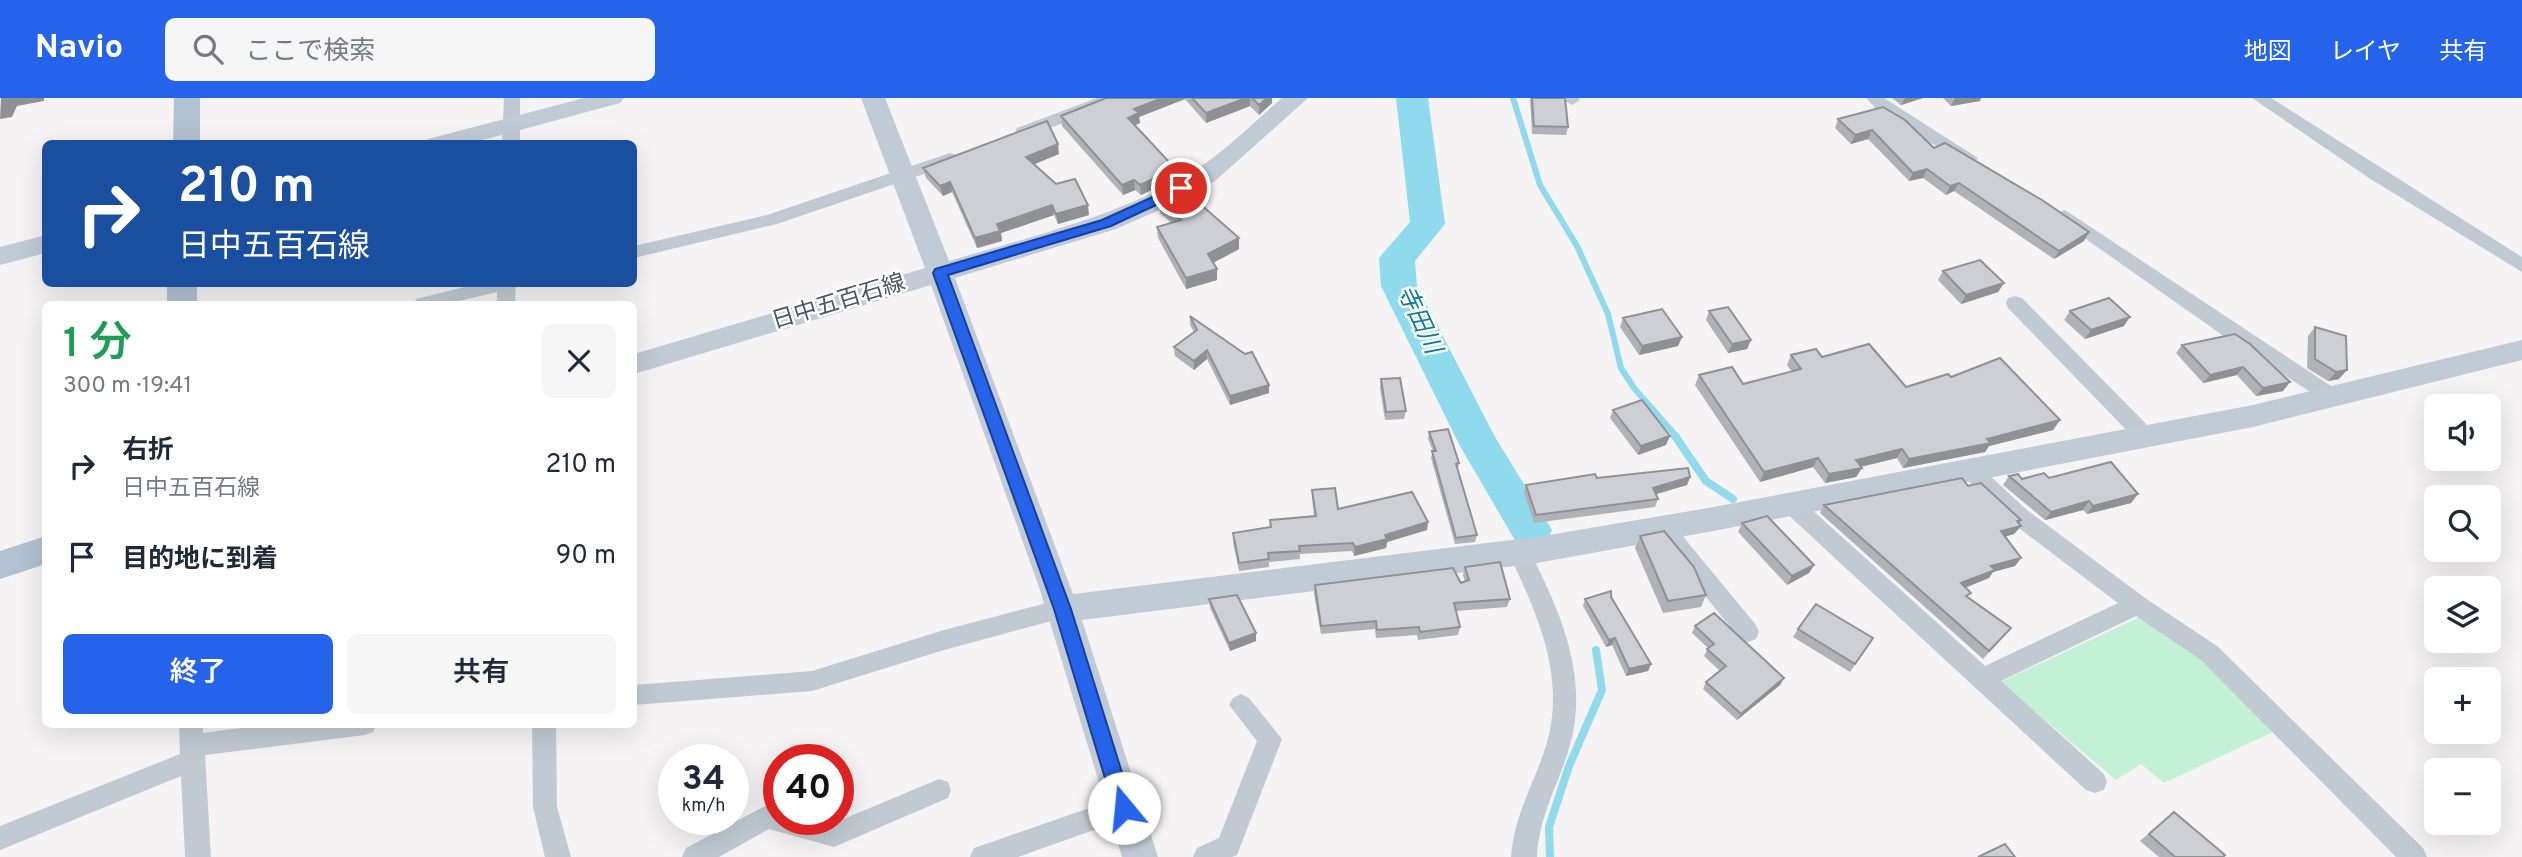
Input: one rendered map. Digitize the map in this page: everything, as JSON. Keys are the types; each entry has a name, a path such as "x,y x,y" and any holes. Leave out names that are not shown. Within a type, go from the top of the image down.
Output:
{"main road":[{"path":"186,140 187,98"},
{"path":"0,565 42,551"}],"street":[{"path":"511,134 512,98"},
{"path":"466,140 511,134 612,98"},
{"path":"873,98 905,176 1062,609 1140,857"},
{"path":"1008,137 1112,98"},
{"name":"日中五百石線","path":"637,363 1107,223 1206,176 1296,98"},
{"path":"1874,98 1885,108 1988,169"},
{"path":"2260,98 2522,266"},
{"path":"637,251 771,220 970,152"},
{"path":"2045,202 2232,332 2333,397"},
{"path":"0,256 42,245"},
{"path":"435,301 489,287"},
{"path":"2015,303 2145,436"},
{"path":"637,695 812,681 944,640 1062,609 1519,552 1792,505 2253,416 2522,350"},
{"path":"1971,471 2019,516 2137,605 2209,653 2414,857"},
{"path":"1792,505 2095,782"},
{"path":"1662,528 1748,632"},
{"path":"1519,552 1555,632 1564,674 1565,700 1559,744 1524,831 1524,857"},
{"path":"1982,679 2137,605"},
{"path":"1206,857 1228,846 1270,739 1241,705"},
{"path":"0,838 192,743 329,728"},
{"path":"544,728 545,807 558,857"},
{"path":"192,743 198,857"},
{"path":"695,857 768,817 834,835 939,790"},
{"path":"983,857 1124,808"}],"green space":[{"path":"2142,616 2203,654 2277,730 2164,783 2141,764 2116,780 2000,682"}],"building":[{"path":"1106,98 1162,98 1134,109 1139,113 1128,118 1172,165 1159,170 1164,174 1140,185 1134,180 1122,185 1061,116"},
{"path":"1192,98 1246,98 1206,113"},
{"path":"1252,98 1267,98 1259,105"},
{"path":"1532,98 1565,98 1568,127 1534,126"},
{"path":"1883,107 1905,120 1934,148 1945,143 2042,200 2089,232 2059,251 1959,183 1950,186 1927,169 1913,173 1872,130 1855,135 1838,119"},
{"path":"1047,121 1058,144 1026,157 1056,184 1075,179 1088,205 1056,214 1052,205 997,224 1000,231 975,238 950,182 940,186 923,168"},
{"path":"1183,189 1239,238 1208,254 1217,269 1186,278 1157,227 1181,220 1159,201"},
{"path":"1980,260 2004,283 1966,295 1943,271"},
{"path":"2109,298 2130,317 2091,330 2070,311"},
{"path":"1728,307 1751,340 1732,344 1709,311"},
{"path":"1662,309 1682,337 1642,346 1623,318"},
{"path":"1190,316 1245,354 1252,352 1269,385 1230,396 1207,350 1194,361 1174,347 1197,330"},
{"path":"2315,327 2346,336 2347,370 2336,372 2315,359"},
{"path":"2235,334 2250,344 2290,382 2263,388 2243,367 2210,375 2182,345"},
{"path":"1869,344 1906,387 1948,374 1951,377 2000,358 2060,420 1987,439 1991,443 1909,459 1902,449 1856,460 1862,468 1829,474 1818,458 1764,472 1699,375 1732,367 1743,384 1801,369 1791,355 1816,349 1822,357"},
{"path":"1400,378 1406,411 1386,412 1381,379"},
{"path":"1642,400 1670,436 1641,446 1613,410"},
{"path":"1448,429 1477,535 1456,538 1432,451 1436,451 1429,432"},
{"path":"2111,462 2138,494 2093,506 2089,501 2051,512 2009,476 2018,474 2022,479 2044,473 2049,478"},
{"path":"1688,468 1690,477 1653,488 1658,499 1536,515 1526,485 1595,474 1597,478"},
{"path":"1962,478 1968,486 1981,483 2021,520 2017,521 2021,526 2001,531 2021,558 1991,566 1995,570 1961,583 1971,593 1966,596 2011,628 1989,651 1824,505"},
{"path":"1335,488 1338,509 1412,492 1428,522 1385,535 1387,539 1355,547 1353,543 1299,546 1300,551 1268,553 1269,559 1239,563 1233,533 1271,527 1270,520 1316,516 1312,490"},
{"path":"1767,516 1814,565 1792,576 1742,523"},
{"path":"1664,531 1694,567 1706,595 1668,601 1640,536"},
{"path":"1500,562 1510,599 1454,603 1460,627 1420,632 1419,627 1377,630 1376,621 1321,626 1315,585 1453,568 1461,583 1469,580 1465,567"},
{"path":"1611,591 1611,597 1651,664 1629,669 1615,638 1609,640 1585,599"},
{"path":"1237,595 1256,633 1229,643 1209,599"},
{"path":"1816,604 1873,638 1855,664 1798,629"},
{"path":"1714,613 1784,678 1741,714 1706,682 1726,666 1707,649 1714,644 1695,626"},
{"path":"2174,812 2225,855 2175,857 2149,834"},
{"path":"2005,844 2015,857 1978,857"}],"waterway":[{"name":"寺田川","path":"1412,98 1428,224 1397,258 1399,286 1480,446 1531,530"},
{"path":"1513,98 1540,185 1577,246 1608,314 1621,368 1634,388 1677,437"},
{"path":"1675,436 1706,481 1733,499"},
{"path":"1550,857 1549,827 1569,766 1602,690 1596,650"}],"route":[{"path":"1124,808 1062,609 940,273 1107,223 1181,188"}]}
